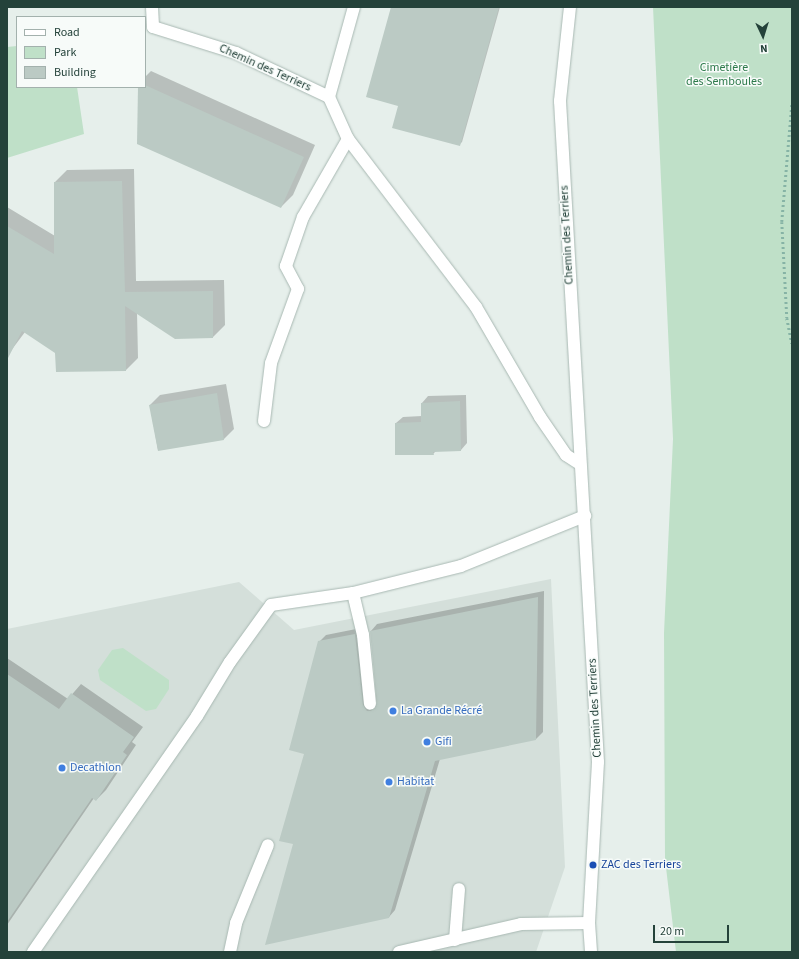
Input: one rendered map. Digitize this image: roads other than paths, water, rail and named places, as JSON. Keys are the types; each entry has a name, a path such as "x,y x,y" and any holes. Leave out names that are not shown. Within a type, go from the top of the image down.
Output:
{"street":[{"name":"Chemin des Terriers","path":"152,7 153,27 236,53 329,97"},
{"path":"354,7 329,97 348,139 476,307 540,417 566,455 580,464"},
{"name":"Chemin des Terriers","path":"570,7 560,101 598,762 589,923 591,952"},
{"path":"264,421 271,363 298,289 286,266 304,217 348,139"},
{"path":"33,952 197,716 230,662 271,605 353,593 461,566 585,516"},
{"path":"353,593 363,635 370,704"},
{"path":"230,952 236,923 268,845"},
{"path":"454,940 459,889"},
{"path":"399,952 521,924 589,923"}],"place":[{"name":"La Grande Récré","path":"393,711"},
{"name":"Gifi","path":"427,742"},
{"name":"Decathlon","path":"62,768"},
{"name":"Habitat","path":"389,782"},
{"name":"ZAC des Terriers","path":"593,865"}],"park label":[{"name":"Cimetière des Semboules","path":"724,75"}]}
